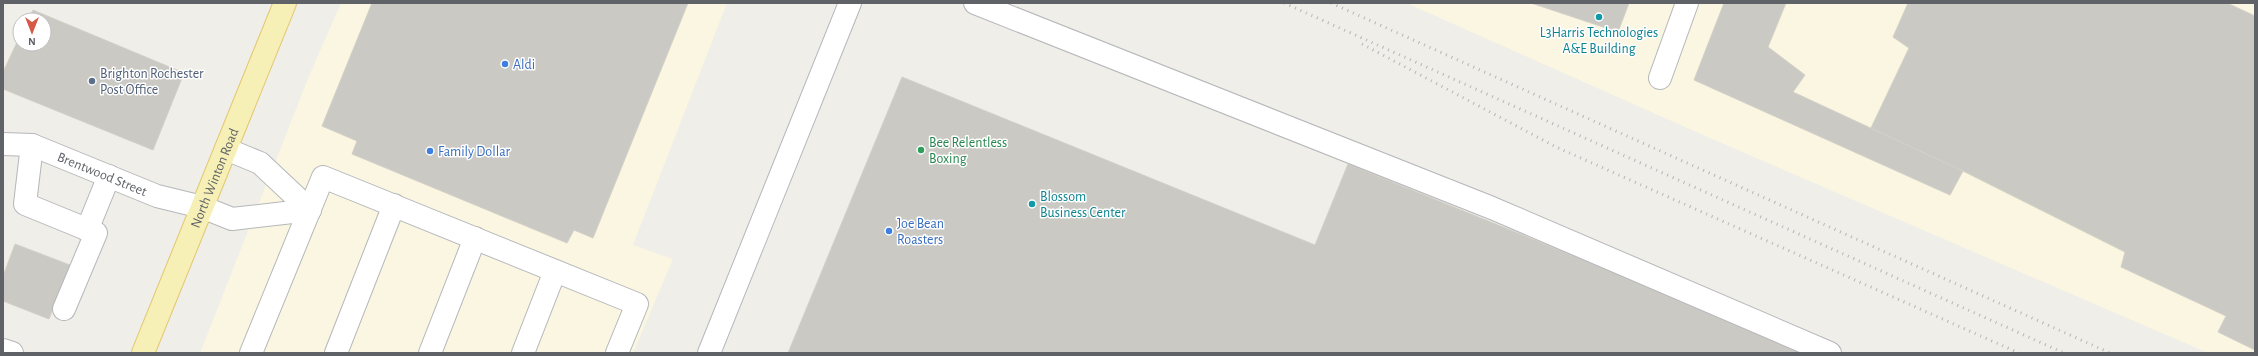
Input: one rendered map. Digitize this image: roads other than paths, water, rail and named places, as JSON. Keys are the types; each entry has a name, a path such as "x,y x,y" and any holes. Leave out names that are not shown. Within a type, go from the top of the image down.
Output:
{"main road":[{"name":"North Winton Road","path":"143,353 285,3"}],"street":[{"path":"709,353 850,3"},
{"path":"975,3 1492,208 1830,353"},
{"path":"1660,78 1687,3"},
{"name":"Brentwood Street","path":"3,144 32,145 157,196 202,207 232,219 310,210"},
{"path":"32,145 25,204 96,233 64,309"},
{"path":"226,149 260,163 310,210"},
{"path":"87,230 109,176"},
{"path":"251,353 323,177 637,304 617,353"},
{"path":"336,353 394,205"},
{"path":"430,353 475,238"},
{"path":"523,353 556,271"},
{"path":"3,350 12,353"}],"railway":[{"path":"1284,3 2064,353"},
{"path":"1331,3 2110,353"},
{"path":"1362,44 1556,147 2019,353"}],"place":[{"name":"L3Harris Technologies A&E Building","path":"1599,17"},
{"name":"Aldi","path":"505,64"},
{"name":"Brighton Rochester Post Office","path":"92,81"},
{"name":"Bee Relentless Boxing","path":"921,150"},
{"name":"Family Dollar","path":"430,151"},
{"name":"Blossom Business Center","path":"1032,204"},
{"name":"Joe Bean Roasters","path":"889,231"}]}
